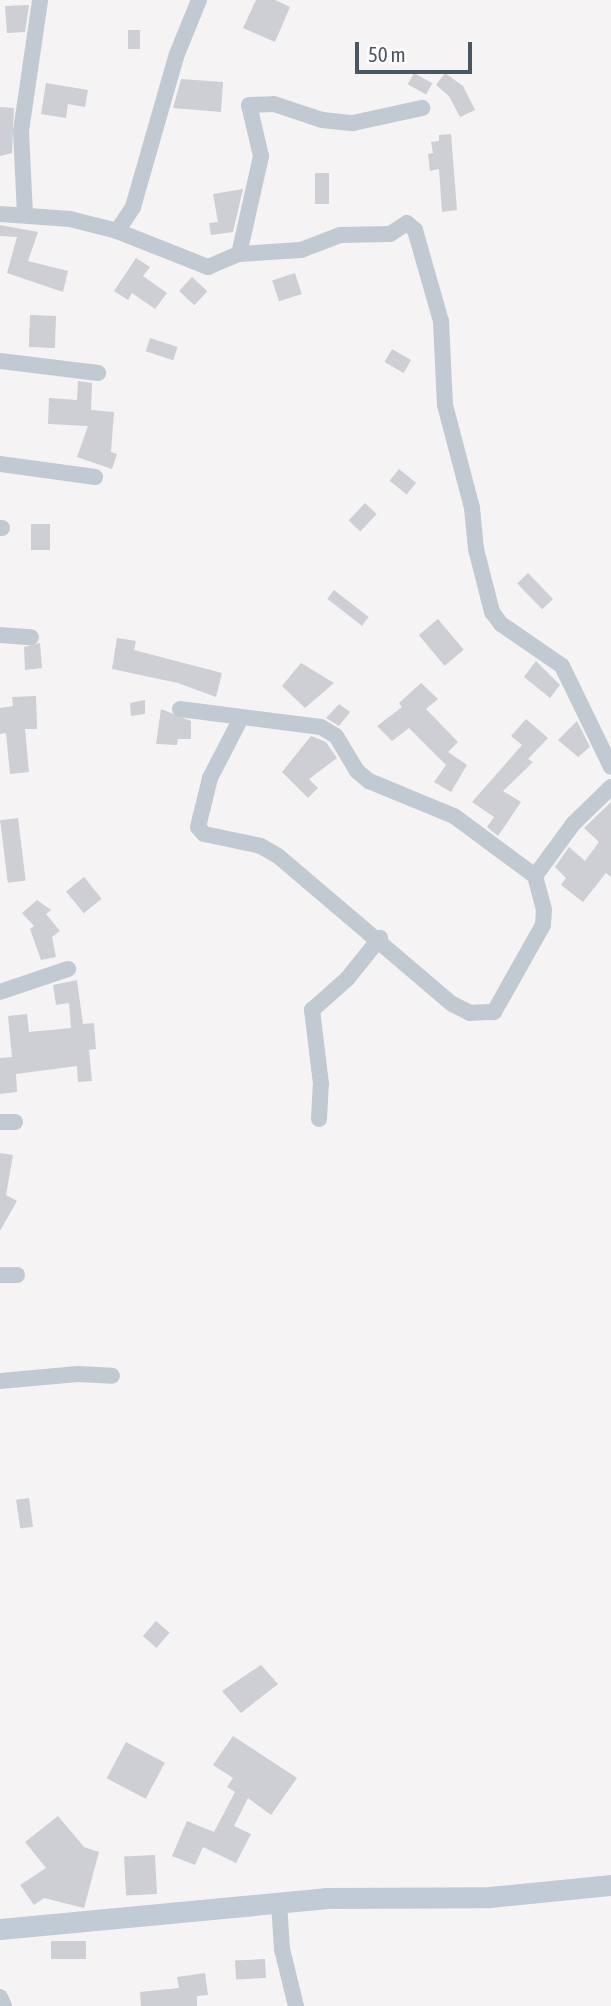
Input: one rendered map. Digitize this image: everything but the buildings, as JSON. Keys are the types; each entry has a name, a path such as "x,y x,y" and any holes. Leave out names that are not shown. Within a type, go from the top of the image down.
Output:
{"street":[{"path":"25,215 21,131 40,0"},
{"path":"117,231 133,207 177,54 199,0"},
{"path":"239,254 250,190 261,156 249,105 274,104 322,120 353,123 422,107"},
{"path":"0,214 70,219 117,231 208,267 239,254 301,250 340,235 390,234 407,223 415,230 441,321 445,405 472,508 492,612 501,624 562,666 611,767"},
{"path":"0,361 98,373"},
{"path":"0,464 95,477"},
{"path":"0,635 31,637"},
{"path":"180,709 321,727 336,736 357,771 369,781 454,816 535,876 544,910 543,925 494,1012 470,1013 452,1004 380,938 278,856 261,846 204,834 198,827 210,778 241,718"},
{"path":"535,876 573,824 611,787"},
{"path":"319,1119 321,1084 312,1010 347,979 380,938"},
{"path":"0,992 68,969"},
{"path":"0,1275 17,1275"},
{"path":"0,1381 78,1374 112,1376"},
{"path":"0,1929 326,1898 491,1897 611,1885"},
{"path":"279,1903 282,1949 296,2006"},
{"path":"0,1997 4,2006"}]}
